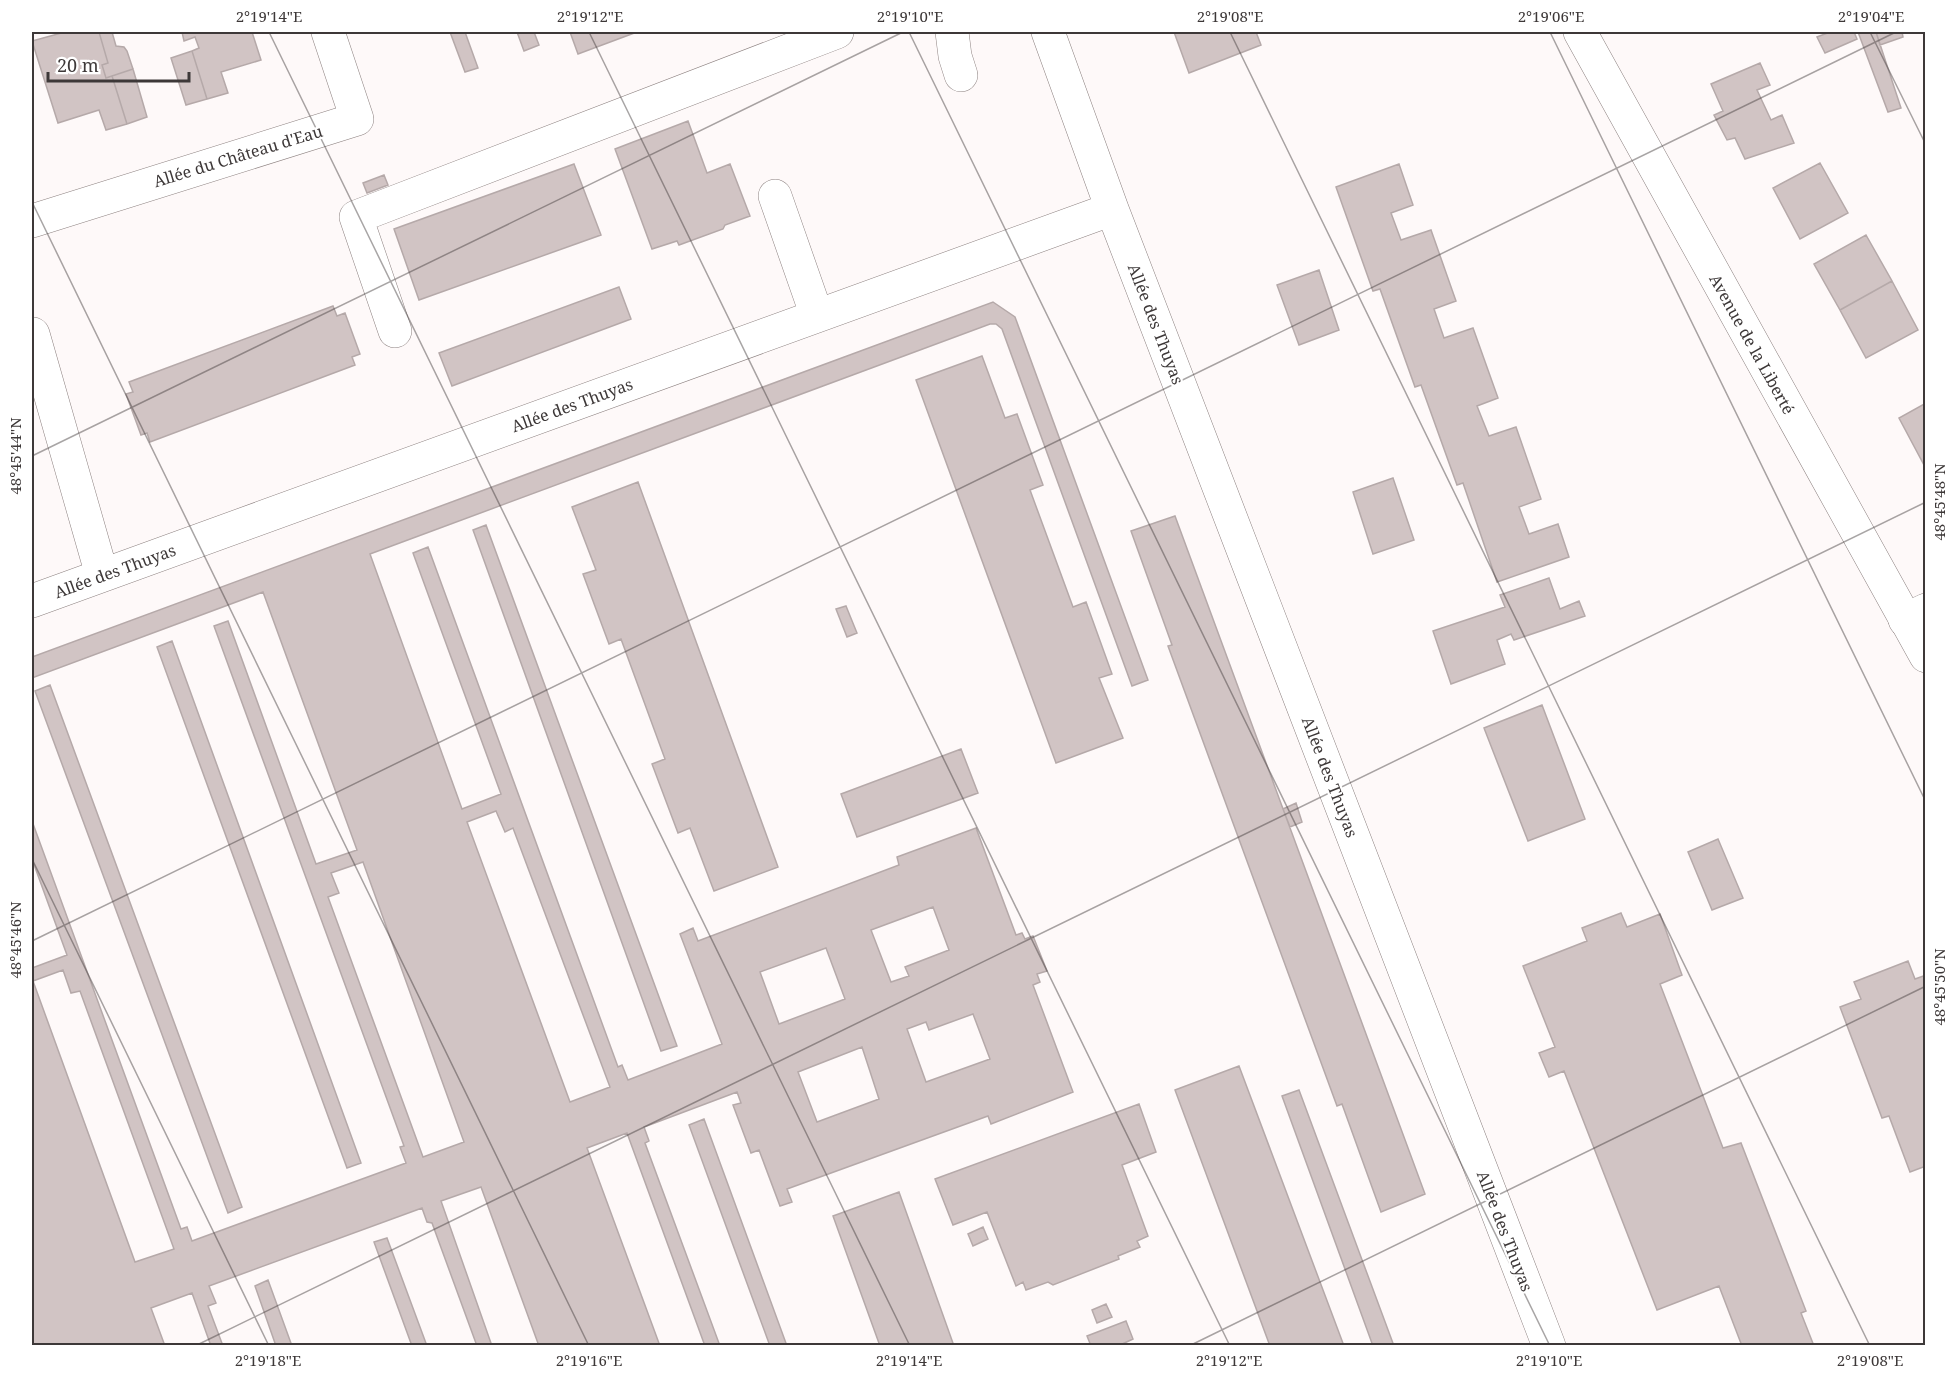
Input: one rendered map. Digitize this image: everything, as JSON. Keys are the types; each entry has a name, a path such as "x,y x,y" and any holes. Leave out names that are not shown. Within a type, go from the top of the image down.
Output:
{"main road":[{"name":"Allée du Château d'Eau","path":"32,221 357,119 328,32"},
{"path":"394,332 356,217 837,32"},
{"path":"952,32 955,56 961,75"},
{"name":"Allée des Thuyas","path":"1048,32 1112,209 1549,1346"},
{"name":"Avenue de la Liberté","path":"1580,32 1915,615 1926,656"},
{"path":"776,196 817,316"},
{"name":"Allée des Thuyas","path":"32,601 1112,209"},
{"path":"33,334 102,575"}],"building":[{"path":"65,32 99,32 108,63 102,65 106,78 112,76 127,124 106,130 99,110 58,123 32,41"},
{"path":"99,32 112,32 116,46 124,47 127,51 133,69 106,78 102,65 108,63"},
{"path":"182,32 252,32 261,60 221,72 228,93 207,99 192,51 199,48 195,37 184,41"},
{"path":"450,32 465,32 478,68 465,72"},
{"path":"517,32 534,32 539,45 524,51"},
{"path":"570,32 637,32 578,54"},
{"path":"1174,32 1256,32 1261,45 1189,73"},
{"path":"1830,32 1854,32 1857,39 1825,53 1817,37"},
{"path":"1858,32 1876,32 1901,108 1888,112"},
{"path":"1876,32 1902,32 1903,37 1880,45"},
{"path":"192,51 207,99 186,105 171,58"},
{"path":"1760,63 1770,85 1757,90 1771,120 1782,115 1794,143 1745,159 1735,138 1727,140 1714,115 1723,111 1711,84"},
{"path":"133,69 147,117 127,124 112,76"},
{"path":"688,121 707,173 730,164 750,216 725,225 723,229 679,245 677,241 652,249 615,149"},
{"path":"1820,163 1848,213 1800,239 1773,188"},
{"path":"574,164 601,235 419,300 394,229"},
{"path":"1399,164 1413,205 1391,213 1401,240 1431,230 1456,301 1434,309 1444,338 1473,328 1498,398 1477,406 1489,436 1516,427 1541,499 1519,507 1529,534 1558,524 1569,557 1497,582 1463,483 1457,485 1421,385 1415,387 1380,289 1373,291 1336,187"},
{"path":"384,175 388,185 367,193 363,183"},
{"path":"1866,235 1892,281 1840,310 1814,264"},
{"path":"1319,270 1339,330 1299,345 1277,285"},
{"path":"1892,281 1918,330 1866,358 1840,310"},
{"path":"619,287 631,319 452,386 439,353"},
{"path":"993,302 1015,317 1148,680 1132,686 1002,329 996,324 990,324 370,554 462,809 501,794 413,553 428,547 618,1067 622,1065 628,1080 722,1044 680,934 693,928 698,941 899,865 897,857 976,828 1016,935 1022,933 1025,939 1033,936 1047,971 1037,974 1040,982 1033,985 1073,1092 991,1124 988,1116 787,1189 792,1202 780,1206 759,1150 751,1153 733,1105 741,1103 737,1092 644,1127 649,1141 645,1143 720,1346 705,1346 627,1133 587,1148 660,1346 539,1346 481,1187 441,1201 492,1346 477,1346 432,1223 427,1222 422,1208 209,1286 216,1303 208,1306 223,1346 211,1346 192,1293 151,1308 165,1346 32,1346 32,968 67,955 32,859 32,821 181,1229 187,1227 192,1241 406,1163 400,1147 404,1146 214,626 228,621 316,864 357,850 263,592 32,678 32,657","holes":["496,811 505,832 513,828 610,1087 570,1102 467,822","363,862 464,1142 423,1157 328,897 339,893 331,873","933,907 949,950 905,967 909,976 891,982 871,930","826,948 845,999 779,1024 760,972","63,970 71,993 80,991 174,1249 135,1262 33,981","973,1014 990,1059 926,1082 907,1029 926,1022 929,1030","862,1047 879,1099 817,1122 798,1072"]},
{"path":"333,306 337,316 345,313 360,354 352,357 355,365 150,442 147,433 141,435 126,394 133,392 129,382"},
{"path":"982,356 1005,418 1017,414 1043,485 1030,490 1073,607 1086,602 1112,674 1099,678 1123,738 1056,763 916,380"},
{"path":"1926,403 1926,464 1924,465 1899,418"},
{"path":"1393,478 1414,540 1373,554 1353,492"},
{"path":"638,482 778,867 714,891 690,828 678,833 652,764 665,759 621,639 609,644 583,574 596,570 572,507"},
{"path":"1175,516 1425,1194 1381,1212 1342,1104 1337,1106 1168,646 1172,645 1131,531"},
{"path":"486,525 677,1046 661,1051 473,530"},
{"path":"1549,578 1560,609 1579,601 1585,616 1514,640 1511,634 1497,640 1505,664 1451,684 1433,631 1505,607 1500,595"},
{"path":"846,606 857,633 847,637 836,609"},
{"path":"172,641 361,1163 347,1168 157,647"},
{"path":"50,685 242,1207 228,1213 35,691"},
{"path":"1542,705 1585,819 1528,841 1484,728"},
{"path":"961,749 978,793 857,837 841,794"},
{"path":"1296,803 1302,822 1290,827 1283,809"},
{"path":"1718,839 1743,898 1712,910 1688,852"},
{"path":"1621,913 1627,927 1660,914 1682,975 1660,984 1723,1148 1741,1143 1806,1311 1801,1313 1814,1346 1742,1346 1719,1286 1657,1310 1564,1071 1549,1077 1539,1053 1555,1047 1523,966 1587,941 1582,928"},
{"path":"1908,961 1915,979 1926,975 1926,1166 1910,1172 1889,1116 1882,1118 1840,1007 1861,999 1854,982"},
{"path":"1239,1066 1344,1346 1270,1346 1175,1090"},
{"path":"1299,1090 1394,1346 1373,1346 1282,1096"},
{"path":"1139,1104 1156,1152 1122,1165 1148,1236 1137,1241 1140,1247 1118,1256 1119,1259 1053,1285 1048,1282 1026,1290 1023,1282 1016,1286 987,1212 953,1225 935,1179"},
{"path":"704,1119 787,1346 770,1346 689,1125"},
{"path":"899,1192 954,1346 880,1346 833,1216"},
{"path":"983,1227 988,1239 973,1246 968,1234"},
{"path":"387,1238 427,1346 412,1346 374,1242"},
{"path":"268,1280 292,1346 276,1346 255,1286"},
{"path":"1106,1304 1112,1317 1097,1323 1092,1310"},
{"path":"1126,1321 1133,1339 1118,1346 1091,1346 1087,1336"}]}
